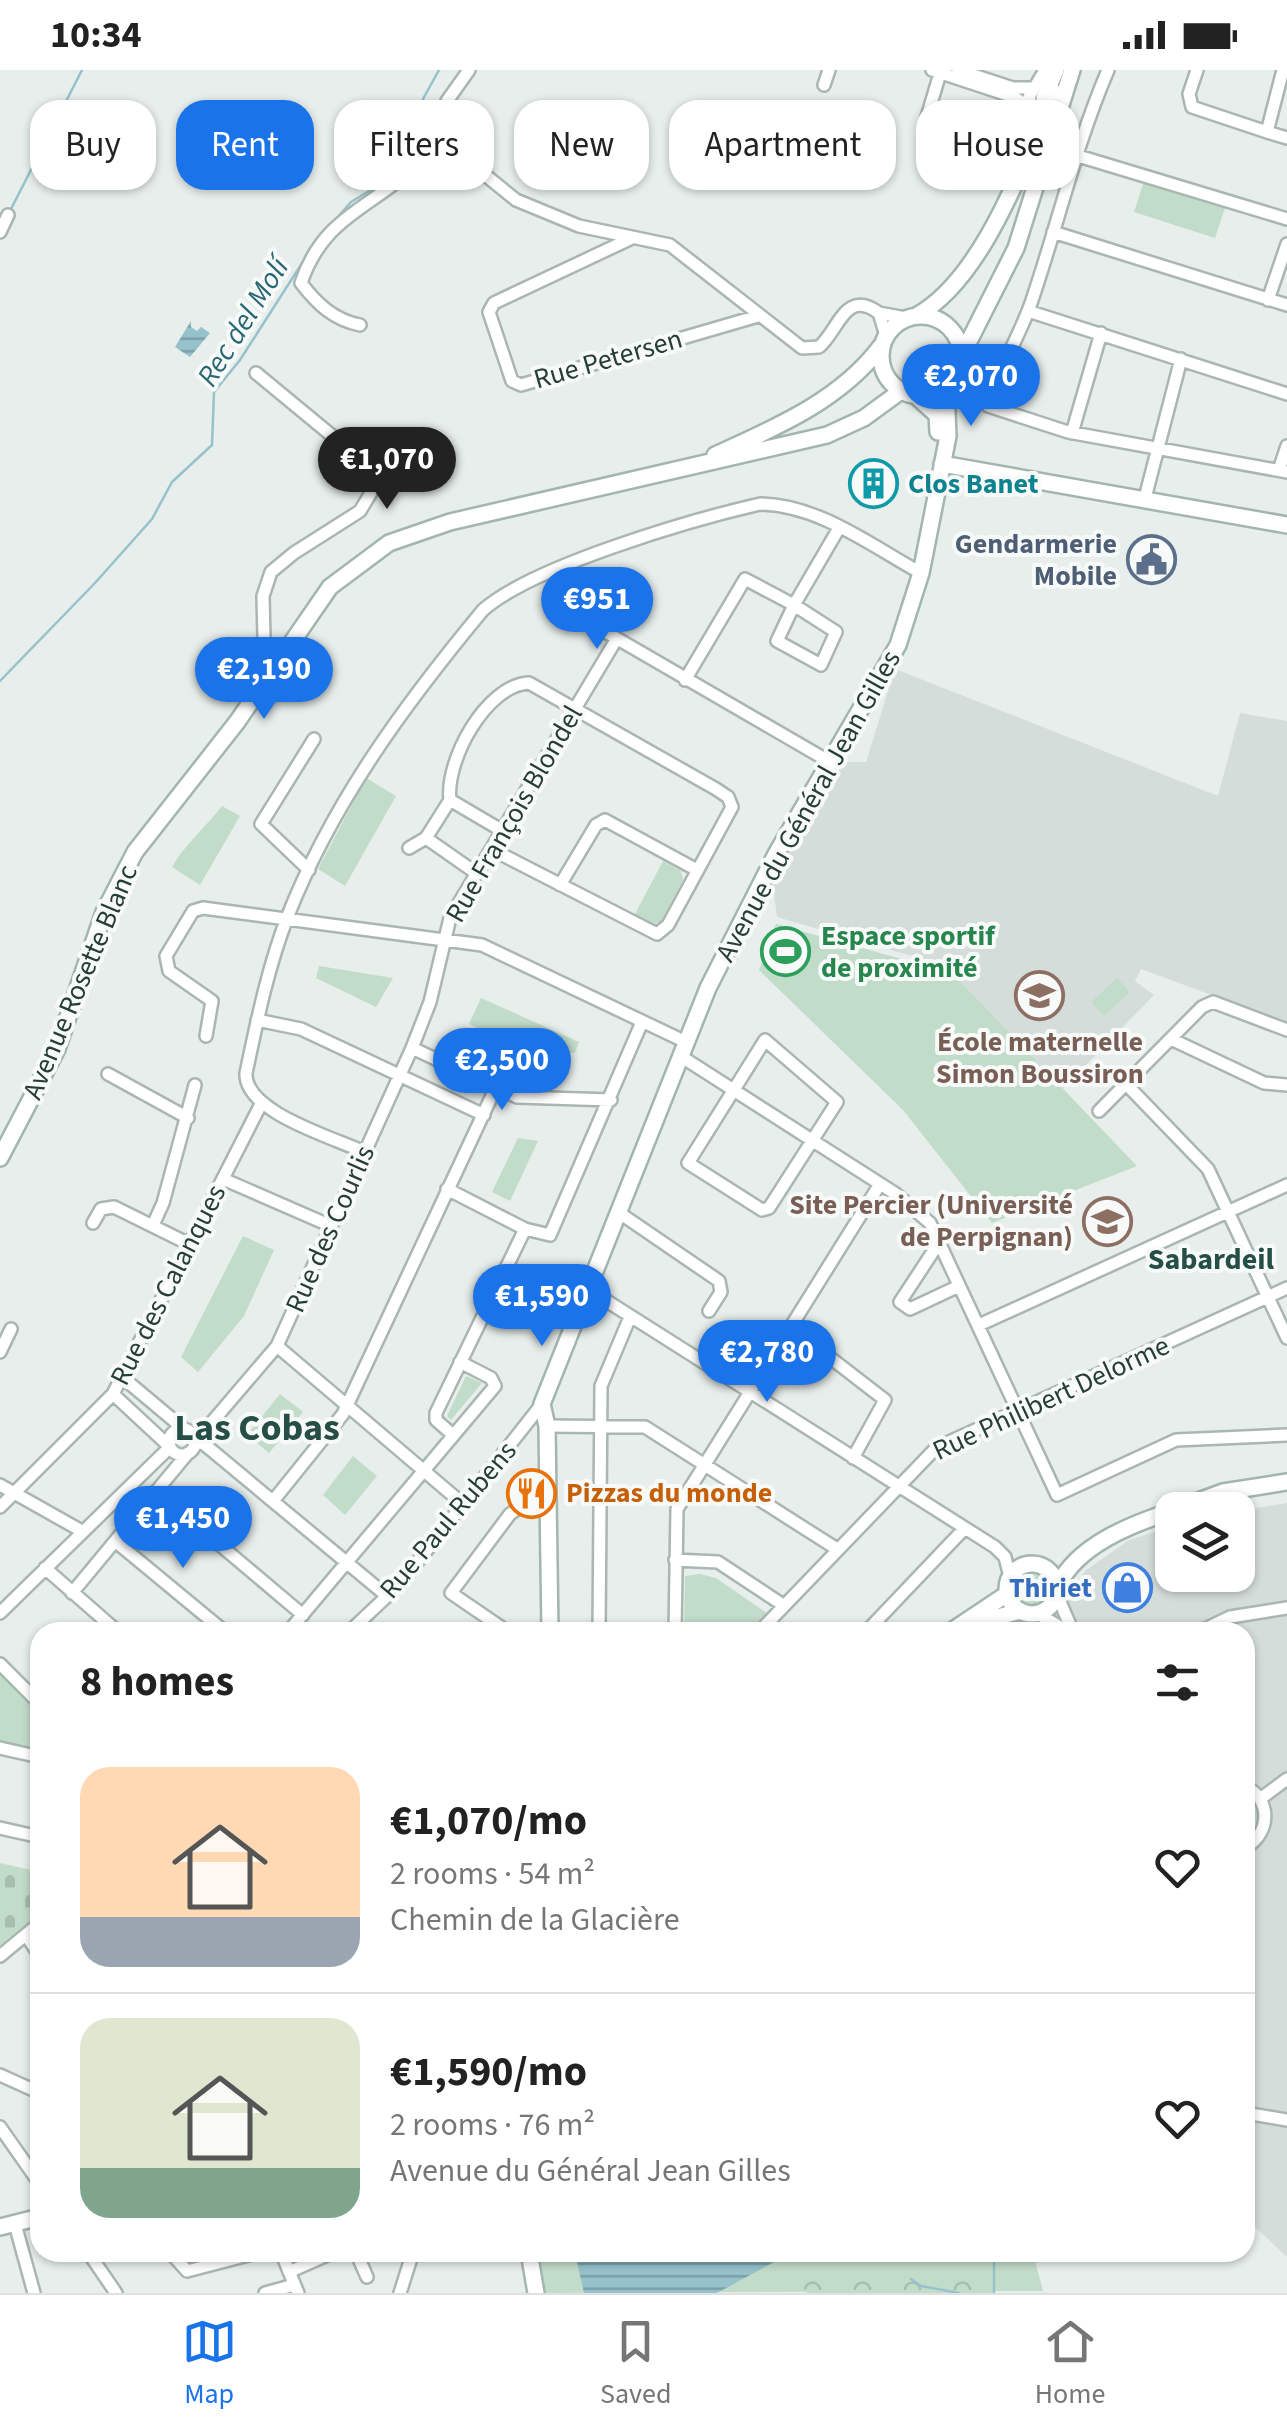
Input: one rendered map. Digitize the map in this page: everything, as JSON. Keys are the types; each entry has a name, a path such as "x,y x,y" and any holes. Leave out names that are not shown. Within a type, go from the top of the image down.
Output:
{"main road":[{"path":"1041,100 1060,70"},
{"path":"1060,70 1006,204 988,236 949,286 884,341 882,367 909,394 946,388 957,374 961,357 1016,248 1072,70"},
{"path":"988,236 1005,190"},
{"path":"911,317 944,323 957,338 961,357"},
{"name":"Avenue Rosette Blanc","path":"688,466 802,412 852,378 884,341"},
{"name":"Avenue du Général Jean Gilles","path":"542,1404 591,1290 708,988 826,760 890,664 917,571 949,425 946,388"},
{"name":"Avenue Rosette Blanc","path":"0,1158 58,1049 92,943 123,871 330,588 390,543 450,522 827,435 909,394"},
{"name":"Avenue du Général Jean Gilles","path":"909,394 937,414 939,457"},
{"path":"939,457 1287,525"},
{"path":"542,1404 546,1426 550,1622"},
{"path":"1255,1494 1287,1487"},
{"path":"1223,1492 1287,1487"},
{"path":"964,1622 1028,1564 1054,1564 1108,1533 1155,1517"},
{"path":"981,1622 1020,1611 1038,1614 1050,1607 1077,1560 1127,1528"},
{"path":"1043,1566 1057,1590"},
{"path":"1008,1585 1020,1611"},
{"path":"530,2262 536,2293"}],"street":[{"path":"454,92 455,70"},
{"path":"448,100 469,70"},
{"path":"824,85 829,70"},
{"path":"958,70 1013,88 1032,88"},
{"path":"1032,100 1032,88 1044,70"},
{"path":"1079,146 1108,70"},
{"path":"1197,70 1189,94 1192,107 1287,138"},
{"path":"1267,132 1283,70"},
{"path":"931,100 938,71 1016,100"},
{"path":"1079,155 1287,219"},
{"path":"494,181 533,210 670,245 790,340 809,348 829,339 843,311 852,306 870,306 879,313 911,317"},
{"path":"360,325 345,322 302,284 309,261 355,208 381,190"},
{"path":"1065,190 1028,310 998,369 988,406 1072,433 1283,471 1287,446"},
{"path":"0,232 8,215"},
{"path":"1053,232 1287,306"},
{"name":"Rue Petersen","path":"632,238 494,303 489,312 512,382 521,385 758,316"},
{"path":"1268,300 1287,244"},
{"path":"1028,310 1287,394"},
{"path":"879,313 884,341"},
{"path":"1072,433 1101,333"},
{"path":"1145,498 1154,448 1181,359"},
{"path":"256,373 365,463 378,480 360,510 294,552 271,572 263,596 261,659 265,680"},
{"path":"364,1152 260,1106 245,1084 257,1020 286,920 309,870 378,747 483,610 518,584 760,504 800,508 917,571"},
{"path":"685,680 745,579 794,605 836,632 821,665 777,640 794,605 839,528"},
{"path":"567,567 604,631 616,640 826,760"},
{"name":"Rue François Blondel","path":"445,938 450,918 616,640"},
{"path":"409,848 426,838 450,800 448,772 498,693 513,684 530,682 728,798 731,812 668,925 657,934 491,848"},
{"path":"309,870 261,824 314,739"},
{"path":"450,800 501,830"},
{"path":"560,886 596,825 604,820 697,870"},
{"path":"426,838 476,873"},
{"path":"206,1036 212,1001 168,971 166,956 193,912 204,908 445,938 506,953 642,1022 685,1050 733,1090 918,1210 940,1241 1058,1495 1176,1440 1287,1435"},
{"name":"Rue des Courlis","path":"72,1593 277,1346 412,1048 445,938"},
{"path":"1099,1111 1213,1002 1287,1030"},
{"path":"257,1020 301,1029 484,1115"},
{"path":"447,1189 525,1229 550,1235 612,1100 642,1022"},
{"path":"1171,1039 1264,1084 1287,1085"},
{"path":"772,1042 837,1102 769,1208 762,1210 688,1163 733,1090 760,1043 772,1042"},
{"path":"412,1048 517,1097 612,1100"},
{"path":"108,1074 188,1118"},
{"path":"1126,1084 1208,1168 1287,1338"},
{"path":"152,1225 195,1086"},
{"path":"273,1501 347,1406 496,1088"},
{"name":"Rue des Calanques","path":"0,1507 112,1394 260,1106"},
{"path":"223,1180 330,1226"},
{"path":"675,1622 677,1509 880,1184"},
{"path":"979,1326 1287,1185"},
{"path":"93,1223 106,1206 189,1244"},
{"path":"621,1214 719,1281 721,1292 709,1311"},
{"path":"453,1435 436,1420 436,1413 525,1229"},
{"path":"940,1241 900,1302 910,1309 959,1286"},
{"name":"Rue Philibert Delorme","path":"768,1622 894,1487 936,1448 1287,1288"},
{"path":"591,1290 1005,1557 1008,1585"},
{"path":"599,1622 601,1386 630,1317"},
{"path":"0,1352 11,1329"},
{"path":"277,1346 464,1504"},
{"path":"828,1356 885,1400 853,1458"},
{"path":"297,1622 496,1382 460,1362"},
{"path":"122,1377 184,1429 191,1447"},
{"path":"112,1394 180,1455 204,1444 387,1596"},
{"name":"Rue Paul Rubens","path":"360,1622 387,1596 464,1504 542,1404"},
{"path":"546,1426 644,1427 836,1550"},
{"path":"0,1613 80,1530 170,1447 173,1432 184,1429"},
{"path":"0,1485 80,1530"},
{"path":"156,1491 303,1615"},
{"path":"490,1622 448,1598 510,1514 520,1507 548,1508"},
{"path":"876,1622 964,1529"},
{"path":"115,1541 212,1622"},
{"path":"676,1560 718,1562 783,1605"},
{"path":"45,1568 106,1622"},
{"path":"1057,1590 1068,1622"},
{"path":"1221,1622 1287,1608"},
{"path":"1038,1614 1053,1622"},
{"path":"0,1664 30,1694"},
{"path":"0,1748 30,1755"},
{"path":"1260,1798 1287,1778"},
{"path":"1255,1794 1260,1798 1264,1828 1255,1837"},
{"path":"0,1828 30,1836"},
{"path":"0,1956 30,1932"},
{"path":"26,1935 30,1941"},
{"path":"0,2075 30,2087"},
{"path":"1255,2115 1287,2120"},
{"path":"0,2127 30,2170"},
{"path":"8,2226 34,2293"},
{"path":"95,2262 116,2293"},
{"path":"179,2262 187,2270 202,2262"},
{"path":"266,2293 294,2283 321,2262"},
{"path":"361,2262 368,2277"},
{"path":"400,2293 411,2262"}],"shaded area":[{"path":"895,669 1218,796 1240,713 1287,721 1287,1023 1141,969 1135,981 1154,995 1061,1091 952,973 953,968 777,917 771,870 842,762 866,762"},
{"path":"1287,1503 1287,2257 1255,2227 1255,1622 1023,1622 1053,1613 1085,1571 1129,1540 1155,1532 1155,1592 1255,1592 1255,1508"}],"green space":[{"path":"1144,181 1225,208 1215,238 1134,212"},
{"path":"366,778 396,796 345,886 318,869"},
{"path":"222,806 240,816 200,885 172,867"},
{"path":"663,861 681,871 683,880 661,921 652,925 634,916"},
{"path":"776,924 952,973 1137,1166 992,1223 903,1110 759,970"},
{"path":"319,966 393,978 376,1007 316,978"},
{"path":"1117,978 1130,992 1104,1016 1091,1002"},
{"path":"481,998 579,1042 575,1053 525,1050 469,1024"},
{"path":"518,1138 538,1141 510,1201 492,1192"},
{"path":"243,1236 274,1250 244,1316 198,1372 181,1357"},
{"path":"466,1376 482,1383 451,1420 447,1416"},
{"path":"280,1394 303,1412 269,1453 247,1435"},
{"path":"353,1456 377,1476 345,1515 323,1495"},
{"path":"1032,1568 1046,1574 1052,1588 1046,1602 1032,1608 1018,1602 1012,1588 1018,1574"},
{"path":"685,1576 716,1578 768,1614 760,1622 684,1622"},
{"path":"0,1672 30,1702 30,1749 0,1742"},
{"path":"1255,1801 1266,1818 1255,1834"},
{"path":"0,1863 30,1870 30,1921 0,1946"},
{"path":"535,2262 1035,2262 1043,2291 542,2293"},
{"path":"915,2271 915,2275 994,2275 994,2293 807,2293 802,2286 804,2276"}],"water":[{"path":"191,321 191,327 197,331 201,327 210,333 190,357 175,347"},
{"path":"577,2262 774,2262 717,2293 584,2293"}],"waterway":[{"path":"11,209 82,70"},
{"name":"Rec del Molí","path":"321,236 351,202 387,180 410,151 423,99 439,70"},
{"name":"Rec del Molí","path":"0,681 95,583 152,519 172,482 212,445 214,392 240,360 313,246"},
{"path":"994,2262 994,2293"},
{"path":"911,2279 921,2286 959,2293"}],"place":[{"name":"Clos Banet","path":"873,484"},
{"name":"Gendarmerie Mobile","path":"1152,560"},
{"name":"Espace sportif de proximité","path":"786,952"},
{"name":"École maternelle Simon Boussiron","path":"1040,995"},
{"name":"Site Percier (Université de Perpignan)","path":"1108,1221"},
{"name":"Pizzas du monde","path":"531,1493"},
{"name":"Thiriet","path":"1127,1588"}],"district":[{"name":"Sabardeil","path":"1211,1259"},
{"name":"Las Cobas","path":"257,1428"}]}
